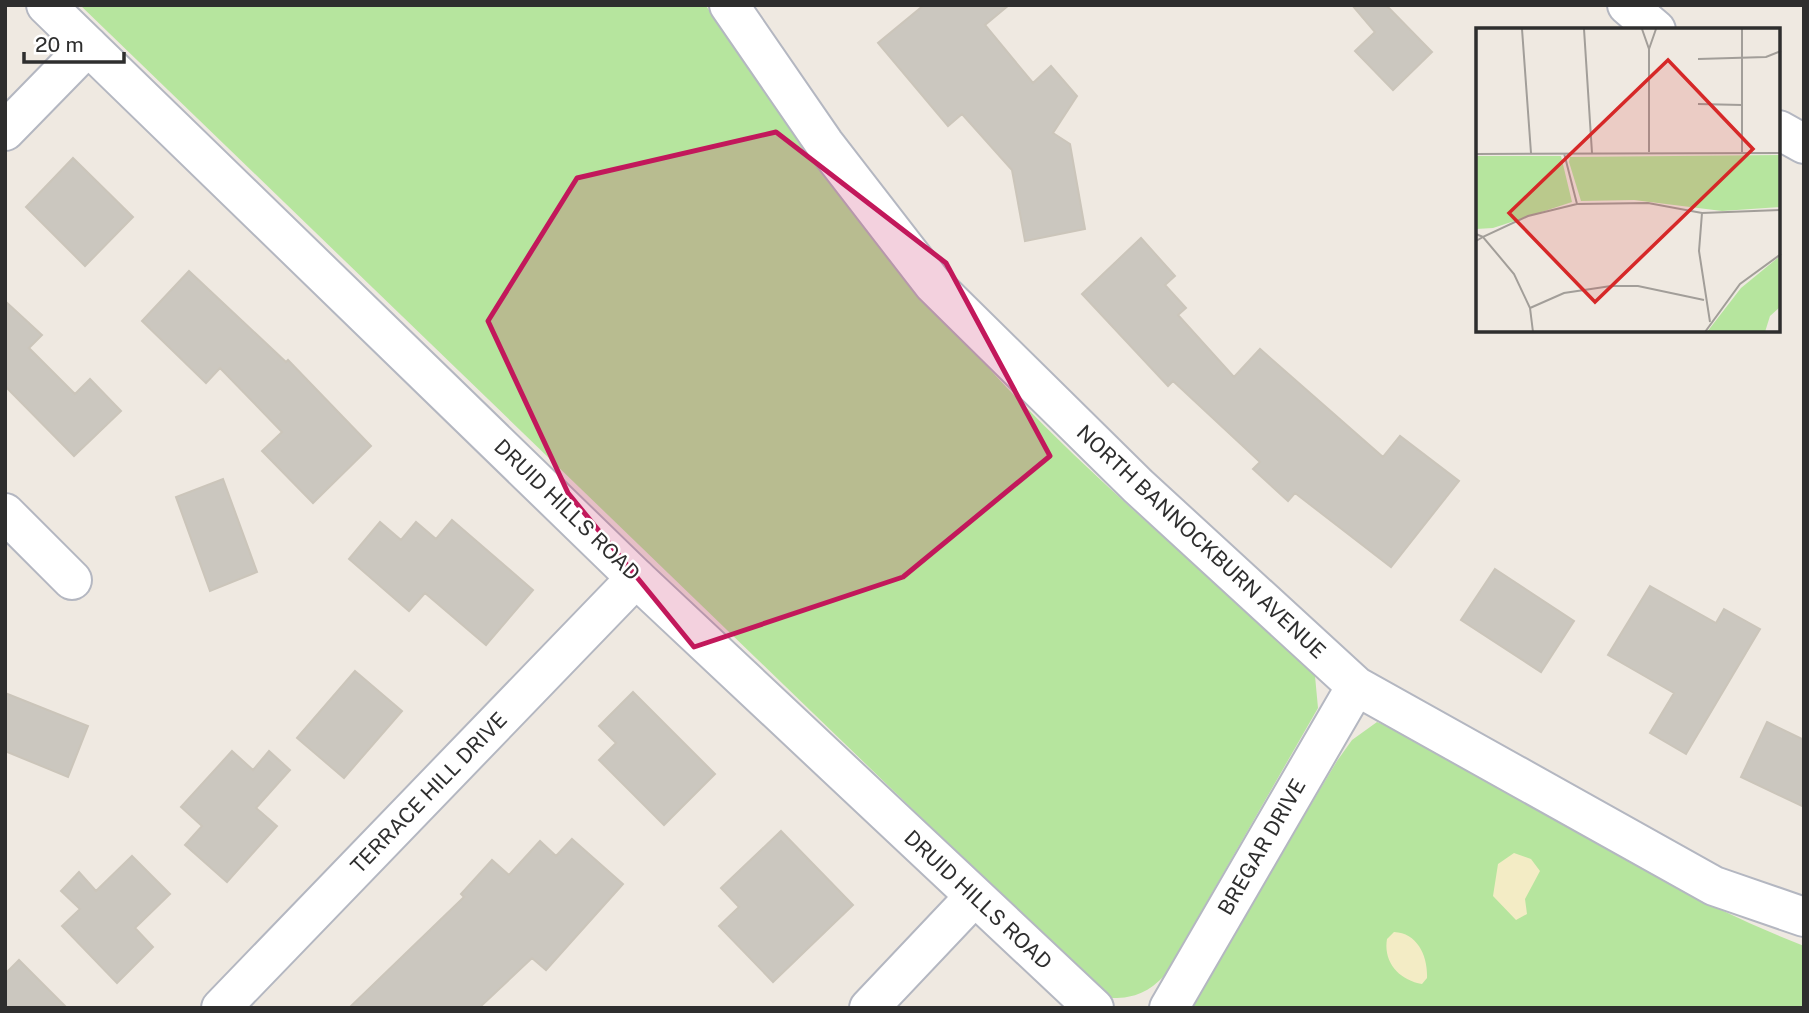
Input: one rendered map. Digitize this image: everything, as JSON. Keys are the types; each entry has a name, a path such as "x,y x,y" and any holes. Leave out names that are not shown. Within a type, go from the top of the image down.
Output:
{"street":[{"name":"DRUID HILLS ROAD","path":"46,5 636,578 1094,1008"},
{"name":"NORTH BANNOCKBURN AVENUE","path":"729,5 824,143 933,284 1138,486 1356,686 1714,886 1804,918"},
{"path":"1628,5 1654,28"},
{"path":"5,131 88,46"},
{"path":"1781,131 1804,144"},
{"path":"5,513 72,580"},
{"name":"TERRACE HILL DRIVE","path":"221,1008 636,578"},
{"name":"BREGAR DRIVE","path":"1169,1008 1356,686"},
{"path":"869,1008 974,897"}],"highlighted area":[{"path":"776,132 946,263 1050,456 903,577 694,647 568,493 488,321 577,178"}],"green space":[{"path":"80,5 705,5 883,240 996,376 1106,485 1300,657 1315,676 1318,708 1165,975 1140,994 1108,998"},
{"path":"1377,722 1442,753 1672,885 1804,946 1804,1008 1189,1008 1337,761 1352,740"}],"sand":[{"path":"1514,853 1531,859 1540,871 1525,899 1527,914 1516,920 1493,896 1498,864"},
{"path":"1394,932 1409,937 1420,948 1427,970 1427,978 1422,984 1406,979 1390,962 1387,939"}],"building":[{"path":"924,5 1009,5 985,25 1033,83 1051,66 1077,96 1053,133 1070,144 1085,229 1025,241 1012,170 962,114 948,126 878,43"},
{"path":"1352,5 1386,5 1432,52 1393,90 1355,51 1375,32"},
{"path":"73,158 133,217 85,266 26,207"},
{"path":"1141,238 1175,276 1165,285 1186,308 1178,315 1234,377 1260,349 1383,457 1400,436 1459,481 1391,567 1295,493 1288,501 1253,469 1260,462 1173,381 1168,386 1082,294"},
{"path":"189,271 286,362 288,360 371,446 313,503 262,451 282,432 220,368 206,383 142,321"},
{"path":"5,301 42,335 29,348 75,394 90,379 121,411 74,456 5,386"},
{"path":"223,479 257,572 210,591 176,497"},
{"path":"452,520 533,590 486,645 425,593 409,611 349,559 380,522 401,540 416,522 436,539"},
{"path":"1495,569 1574,621 1541,672 1461,620"},
{"path":"1650,586 1716,623 1724,609 1760,629 1686,754 1650,733 1674,693 1608,655"},
{"path":"355,671 402,711 344,778 297,738"},
{"path":"633,692 715,774 664,825 599,760 616,743 599,726"},
{"path":"5,693 88,726 68,777 5,751"},
{"path":"1767,722 1804,740 1804,807 1741,777"},
{"path":"232,751 253,770 269,751 290,770 256,808 277,826 227,882 185,845 202,826 181,807"},
{"path":"781,831 853,905 773,982 719,926 739,907 721,888"},
{"path":"572,839 623,884 546,970 532,958 479,1008 349,1008 464,897 461,894 492,860 509,875 540,841 556,856"},
{"path":"132,856 170,894 135,928 153,947 117,983 62,926 80,909 61,891 79,872 96,891"},
{"path":"19,960 67,1008 5,1008 5,974"}]}
